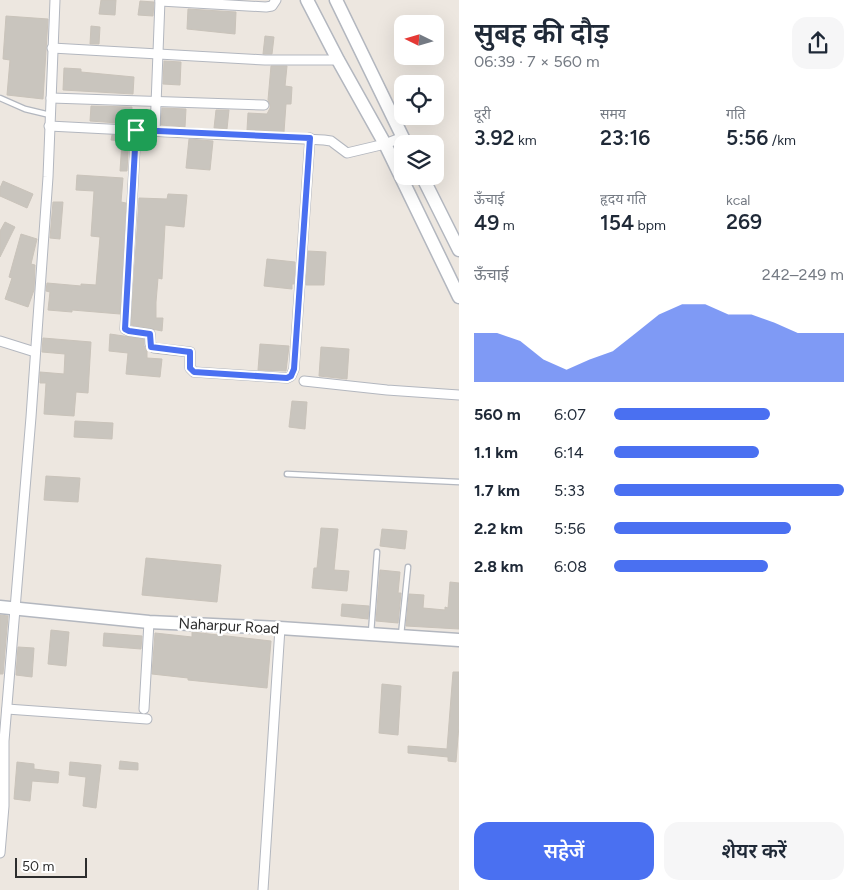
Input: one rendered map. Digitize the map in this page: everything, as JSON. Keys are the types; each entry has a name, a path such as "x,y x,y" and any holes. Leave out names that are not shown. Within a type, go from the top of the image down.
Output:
{"street":[{"path":"0,853 4,806 2,741 7,709 14,608 32,417 48,177 54,0"},
{"path":"155,132 160,0 266,7 272,6 276,0"},
{"path":"307,0 385,144 459,296"},
{"path":"336,0 403,135"},
{"path":"52,48 265,60 338,60"},
{"path":"51,98 264,105"},
{"path":"50,126 310,138 328,140 347,153 394,142"},
{"path":"136,130 125,329 150,334 151,347 190,352 190,368 194,372 287,378 291,376 294,369 310,138"},
{"path":"426,185 459,250"},
{"path":"0,341 35,352"},
{"path":"304,381 386,390 459,395"},
{"name":"Naharpur Road","path":"0,607 149,622 280,628 459,640"},
{"path":"144,709 149,622"},
{"path":"263,890 280,628"},
{"path":"7,709 148,719"}],"lane":[{"path":"0,98 25,109 50,114"},
{"path":"287,474 459,482"},
{"path":"371,634 377,552"},
{"path":"401,636 408,567"}],"building":[{"path":"101,0 116,0 115,15 99,14"},
{"path":"140,1 154,2 153,16 138,15"},
{"path":"188,9 236,12 235,34 187,29"},
{"path":"6,16 48,19 43,99 7,95 10,60 3,59"},
{"path":"91,26 100,27 99,44 90,44"},
{"path":"265,36 274,37 272,54 263,54"},
{"path":"164,61 181,62 180,85 163,84"},
{"path":"271,66 287,66 285,86 292,87 291,104 286,104 284,132 247,130 248,113 267,114 270,108 268,100"},
{"path":"64,68 81,69 81,72 134,77 133,94 63,90"},
{"path":"91,106 132,107 131,124 90,121"},
{"path":"162,108 186,109 185,127 161,125"},
{"path":"216,110 229,110 227,129 214,128"},
{"path":"112,135 129,136 127,171 120,171 122,141 111,140"},
{"path":"189,139 213,141 210,170 186,168"},
{"path":"77,175 123,178 121,202 126,203 120,314 48,310 50,292 46,291 47,283 81,286 81,284 96,285 100,237 91,236 94,191 76,190"},
{"path":"3,181 33,194 27,208 0,196 0,188"},
{"path":"168,194 187,195 184,227 165,225 162,279 158,278 156,302 156,318 163,318 162,331 131,325 139,198 167,199"},
{"path":"53,202 63,202 60,239 50,238"},
{"path":"5,222 15,227 0,257 0,231"},
{"path":"21,234 37,239 31,264 35,265 34,290 28,307 5,299 12,278 9,277"},
{"path":"308,251 326,252 324,285 306,285"},
{"path":"267,259 295,262 292,289 264,286"},
{"path":"110,334 144,339 147,358 162,359 160,377 126,374 128,353 109,351"},
{"path":"43,338 91,342 88,393 76,392 74,416 44,414 46,383 40,383 40,372 64,374 65,354 42,352"},
{"path":"260,344 289,346 286,371 258,370"},
{"path":"321,347 349,349 347,379 319,376"},
{"path":"292,401 307,402 305,429 289,427"},
{"path":"75,421 113,423 112,439 74,437"},
{"path":"46,476 80,478 78,502 44,500"},
{"path":"321,528 338,529 334,570 349,571 347,591 312,588 314,568 317,568"},
{"path":"382,529 407,531 405,549 380,546"},
{"path":"146,558 221,565 217,602 142,595"},
{"path":"380,570 400,572 398,593 401,593 398,623 376,621"},
{"path":"450,582 459,583 459,629 406,626 409,594 424,595 423,608 445,610 445,607 448,608"},
{"path":"342,604 369,606 368,619 341,616"},
{"path":"0,615 8,616 3,674 0,674"},
{"path":"51,630 69,632 66,666 48,664"},
{"path":"192,632 271,641 267,688 188,680 188,678 152,674 155,633 192,637"},
{"path":"104,633 142,636 141,649 103,646"},
{"path":"18,647 34,648 32,677 16,675"},
{"path":"453,672 459,672 459,725 456,762 448,761 448,757 408,753 408,746 447,749"},
{"path":"382,684 401,686 398,735 379,733"},
{"path":"120,761 138,763 138,770 119,769"},
{"path":"17,762 34,764 34,769 59,772 58,783 32,781 30,801 14,799"},
{"path":"70,762 101,765 96,808 83,806 86,777 69,775"}],"route":[{"path":"136,130 310,138 294,369 291,376 287,378 194,372 190,368 190,352 154,348 150,344 150,334 126,331 124,325 136,130"}]}
